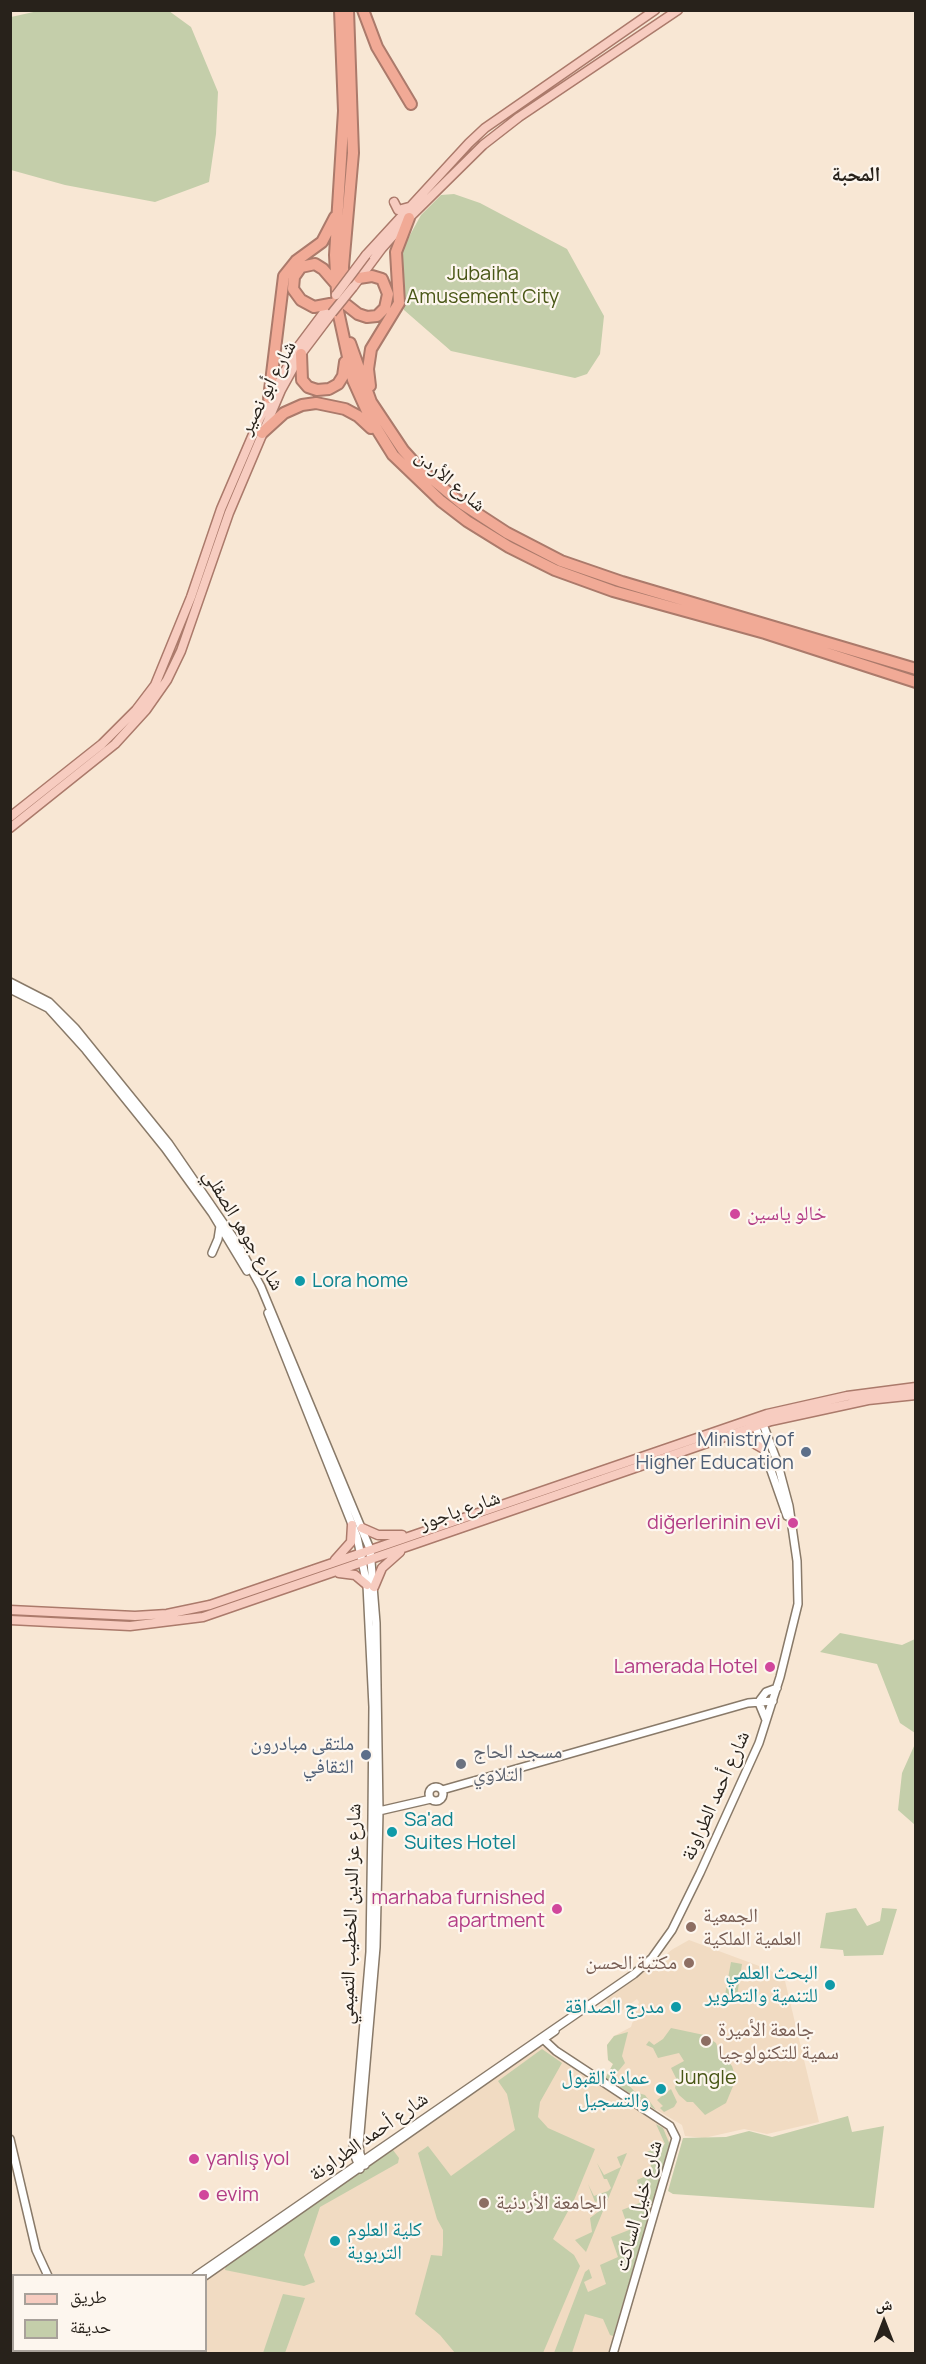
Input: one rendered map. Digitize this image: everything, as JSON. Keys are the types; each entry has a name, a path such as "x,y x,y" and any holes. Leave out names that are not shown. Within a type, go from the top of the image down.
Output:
{"highway":[{"name":"شارع الأردن","path":"340,10 344,111 335,255 335,300 346,356 362,402 380,436 407,470 467,521 509,547 555,570 613,591 765,633 915,682"},
{"name":"شارع الأردن","path":"348,10 353,153 343,267 335,300 371,402 394,438 420,469 488,522 531,547 622,582 915,669"},
{"path":"363,10 377,47 411,105"},
{"path":"270,398 284,276 296,261 322,242 339,206"},
{"path":"371,402 368,375 370,354 376,338 399,303 396,252 409,218"},
{"path":"335,300 358,314 367,317 377,316 385,308 388,294 382,279 369,276 356,282"},
{"path":"301,354 302,380 308,387 320,391 331,388 339,382 344,372 346,356"},
{"path":"262,433 275,419 291,409 306,404 321,403 354,413 380,436"}],"main road":[{"name":"شارع أبو نصير","path":"10,828 115,744 160,692 181,651 223,530 262,433 301,354 366,255 485,128 655,10"},
{"name":"شارع أبو نصير","path":"10,817 102,744 136,710 155,685 191,597 220,509 270,398 298,347 335,300 356,282 409,218 483,145 678,10"},
{"path":"609,43 606,53 611,56"},
{"path":"590,54 595,59 594,67"},
{"path":"394,202 398,210 412,206"},
{"name":"شارع ياجوز","path":"10,1610 121,1616 167,1614 210,1605 366,1550 758,1421 847,1396 915,1387"},
{"name":"شارع ياجوز","path":"10,1620 130,1626 169,1623 215,1614 727,1437 758,1421 844,1404 915,1395"},
{"path":"727,1437 748,1440 762,1448"},
{"path":"333,1562 350,1545 352,1525"},
{"path":"362,1528 386,1536 417,1533"},
{"path":"330,1574 353,1575 371,1586 382,1568 408,1546"}],"street":[{"name":"شارع جوهر الصقلي","path":"10,982 44,999 64,1015 155,1125 219,1215 261,1287 362,1528 366,1550"},
{"name":"شارع جوهر الصقلي","path":"10,989 48,1008 86,1050 165,1148 220,1226 259,1293 352,1525 366,1550"},
{"path":"212,1253 219,1239 220,1226"},
{"name":"شارع أحمد الطراونة","path":"758,1421 762,1448 791,1527"},
{"name":"شارع أحمد الطراونة","path":"207,2275 641,1968 663,1942 696,1883 751,1763 777,1688 799,1597 791,1527 777,1461 758,1421"},
{"name":"شارع عز الدين الخطيب التميمي","path":"356,2149 376,1947 379,1811 371,1586 366,1550"},
{"name":"شارع عز الدين الخطيب التميمي","path":"361,2165 356,2149 370,1952 373,1707 371,1586"},
{"path":"758,1702 769,1691 777,1688"},
{"path":"758,1702 766,1722"},
{"path":"379,1811 430,1796 440,1800 443,1793 465,1784 758,1702 772,1703"},
{"path":"430,1796 435,1787 443,1793"},
{"name":"شارع أحمد الطراونة","path":"198,2274 345,2173 361,2165 370,2155 544,2037"},
{"name":"شارع خليل الساكت","path":"544,2037 560,2052 670,2126 676,2138 613,2354"},
{"path":"10,2139 36,2250 47,2274"},
{"path":"345,2173 356,2149 370,2155"}],"shaded area":[{"name":"جامعة الأميرة سمية للتكنولوجيا","path":"689,1940 770,1970 785,1981 819,2122 767,2134 744,2129 704,2138 685,2136 682,2125 605,2079 613,2064 608,2060 607,2045 614,2036 631,2027 639,2002 637,1999 616,2015 606,2000 673,1949"},
{"name":"الجامعة الأردنية","path":"540,2047 545,2047 664,2128 669,2135 670,2145 608,2353 99,2354 101,2352 207,2352 207,2278"}],"green space":[{"path":"38,11 169,11 191,27 218,92 216,134 209,182 155,202 65,185 11,170 11,17"},
{"name":"Jubaiha Amusement City","path":"454,194 480,203 567,249 604,316 600,354 587,374 575,378 451,351 404,310 399,255 421,215 441,195"},
{"path":"840,1633 902,1645 915,1639 915,1733 900,1723 877,1664 820,1652"},
{"path":"915,1744 915,1825 898,1810 902,1773"},
{"path":"856,1908 867,1926 880,1921 882,1908 897,1909 883,1955 844,1956 843,1950 820,1948 826,1913"},
{"path":"731,1962 742,1964 737,1996 725,1995"},
{"name":"Jungle","path":"671,2028 704,2035 716,2043 719,2052 732,2066 736,2079 726,2103 705,2115 693,2102 687,2102 679,2095 675,2088 677,2080 671,2068 684,2061 679,2053 658,2058 653,2048 646,2045 649,2041 654,2045 663,2039"},
{"path":"628,2032 622,2056 625,2063 610,2081 605,2079 613,2064 608,2060 607,2045 614,2036"},
{"path":"542,2049 562,2063 540,2102 538,2117 548,2128 595,2149 574,2200 553,2239 574,2255 580,2266 543,2353 455,2353 440,2335 415,2314 431,2255 442,2256 443,2245 443,2230 437,2219 418,2153 428,2146 451,2176 515,2130 507,2094 498,2081"},
{"path":"624,2080 635,2092 645,2095 656,2110 620,2087 620,2082"},
{"path":"671,2089 677,2102 674,2107 664,2112 660,2108 663,2106 657,2100"},
{"path":"848,2116 852,2132 884,2126 874,2208 673,2194 668,2191 683,2138 726,2137 749,2131 772,2137"},
{"path":"656,2124 663,2128 670,2145 613,2336 610,2335 603,2319 585,2314 572,2353 554,2353 585,2272 589,2269 592,2278 584,2282 588,2292 606,2284 600,2265 618,2257 611,2237 629,2230 622,2210 642,2202 637,2180 653,2173 647,2152 665,2144"},
{"path":"393,2150 399,2158 398,2163 320,2207 304,2255 315,2282 304,2286 225,2270 226,2265"},
{"path":"627,2153 586,2252 575,2240 592,2232 590,2218 602,2209 599,2201 595,2202 588,2184 594,2196 608,2191 611,2188 597,2163 604,2175 621,2167 617,2157"},
{"path":"283,2294 305,2298 285,2353 263,2353"}],"place":[{"name":"خالو ياسين","path":"735,1214"},
{"name":"Lora home","path":"300,1281"},
{"name":"Ministry of Higher Education","path":"806,1452"},
{"name":"diğerlerinin evi","path":"793,1523"},
{"name":"Lamerada Hotel","path":"770,1667"},
{"name":"ملتقى مبادرون الثقافي","path":"366,1755"},
{"name":"مسجد الحاج التلاوي","path":"461,1764"},
{"name":"Sa'ad Suites Hotel","path":"392,1832"},
{"name":"marhaba furnished apartment","path":"557,1909"},
{"name":"الجمعية العلمية الملكية","path":"691,1927"},
{"name":"مكتبة الحسن","path":"689,1963"},
{"name":"البحث العلمي للتنمية والتطوير","path":"830,1985"},
{"name":"مدرج الصداقة","path":"676,2007"},
{"name":"جامعة الأميرة سمية للتكنولوجيا","path":"706,2041"},
{"name":"عمادة القبول والتسجيل","path":"661,2089"},
{"name":"yanlış yol","path":"194,2159"},
{"name":"evim","path":"204,2195"},
{"name":"الجامعة الأردنية","path":"484,2203"},
{"name":"كلية العلوم التربوية","path":"335,2241"}],"district":[{"name":"المحبة","path":"856,175"}]}
